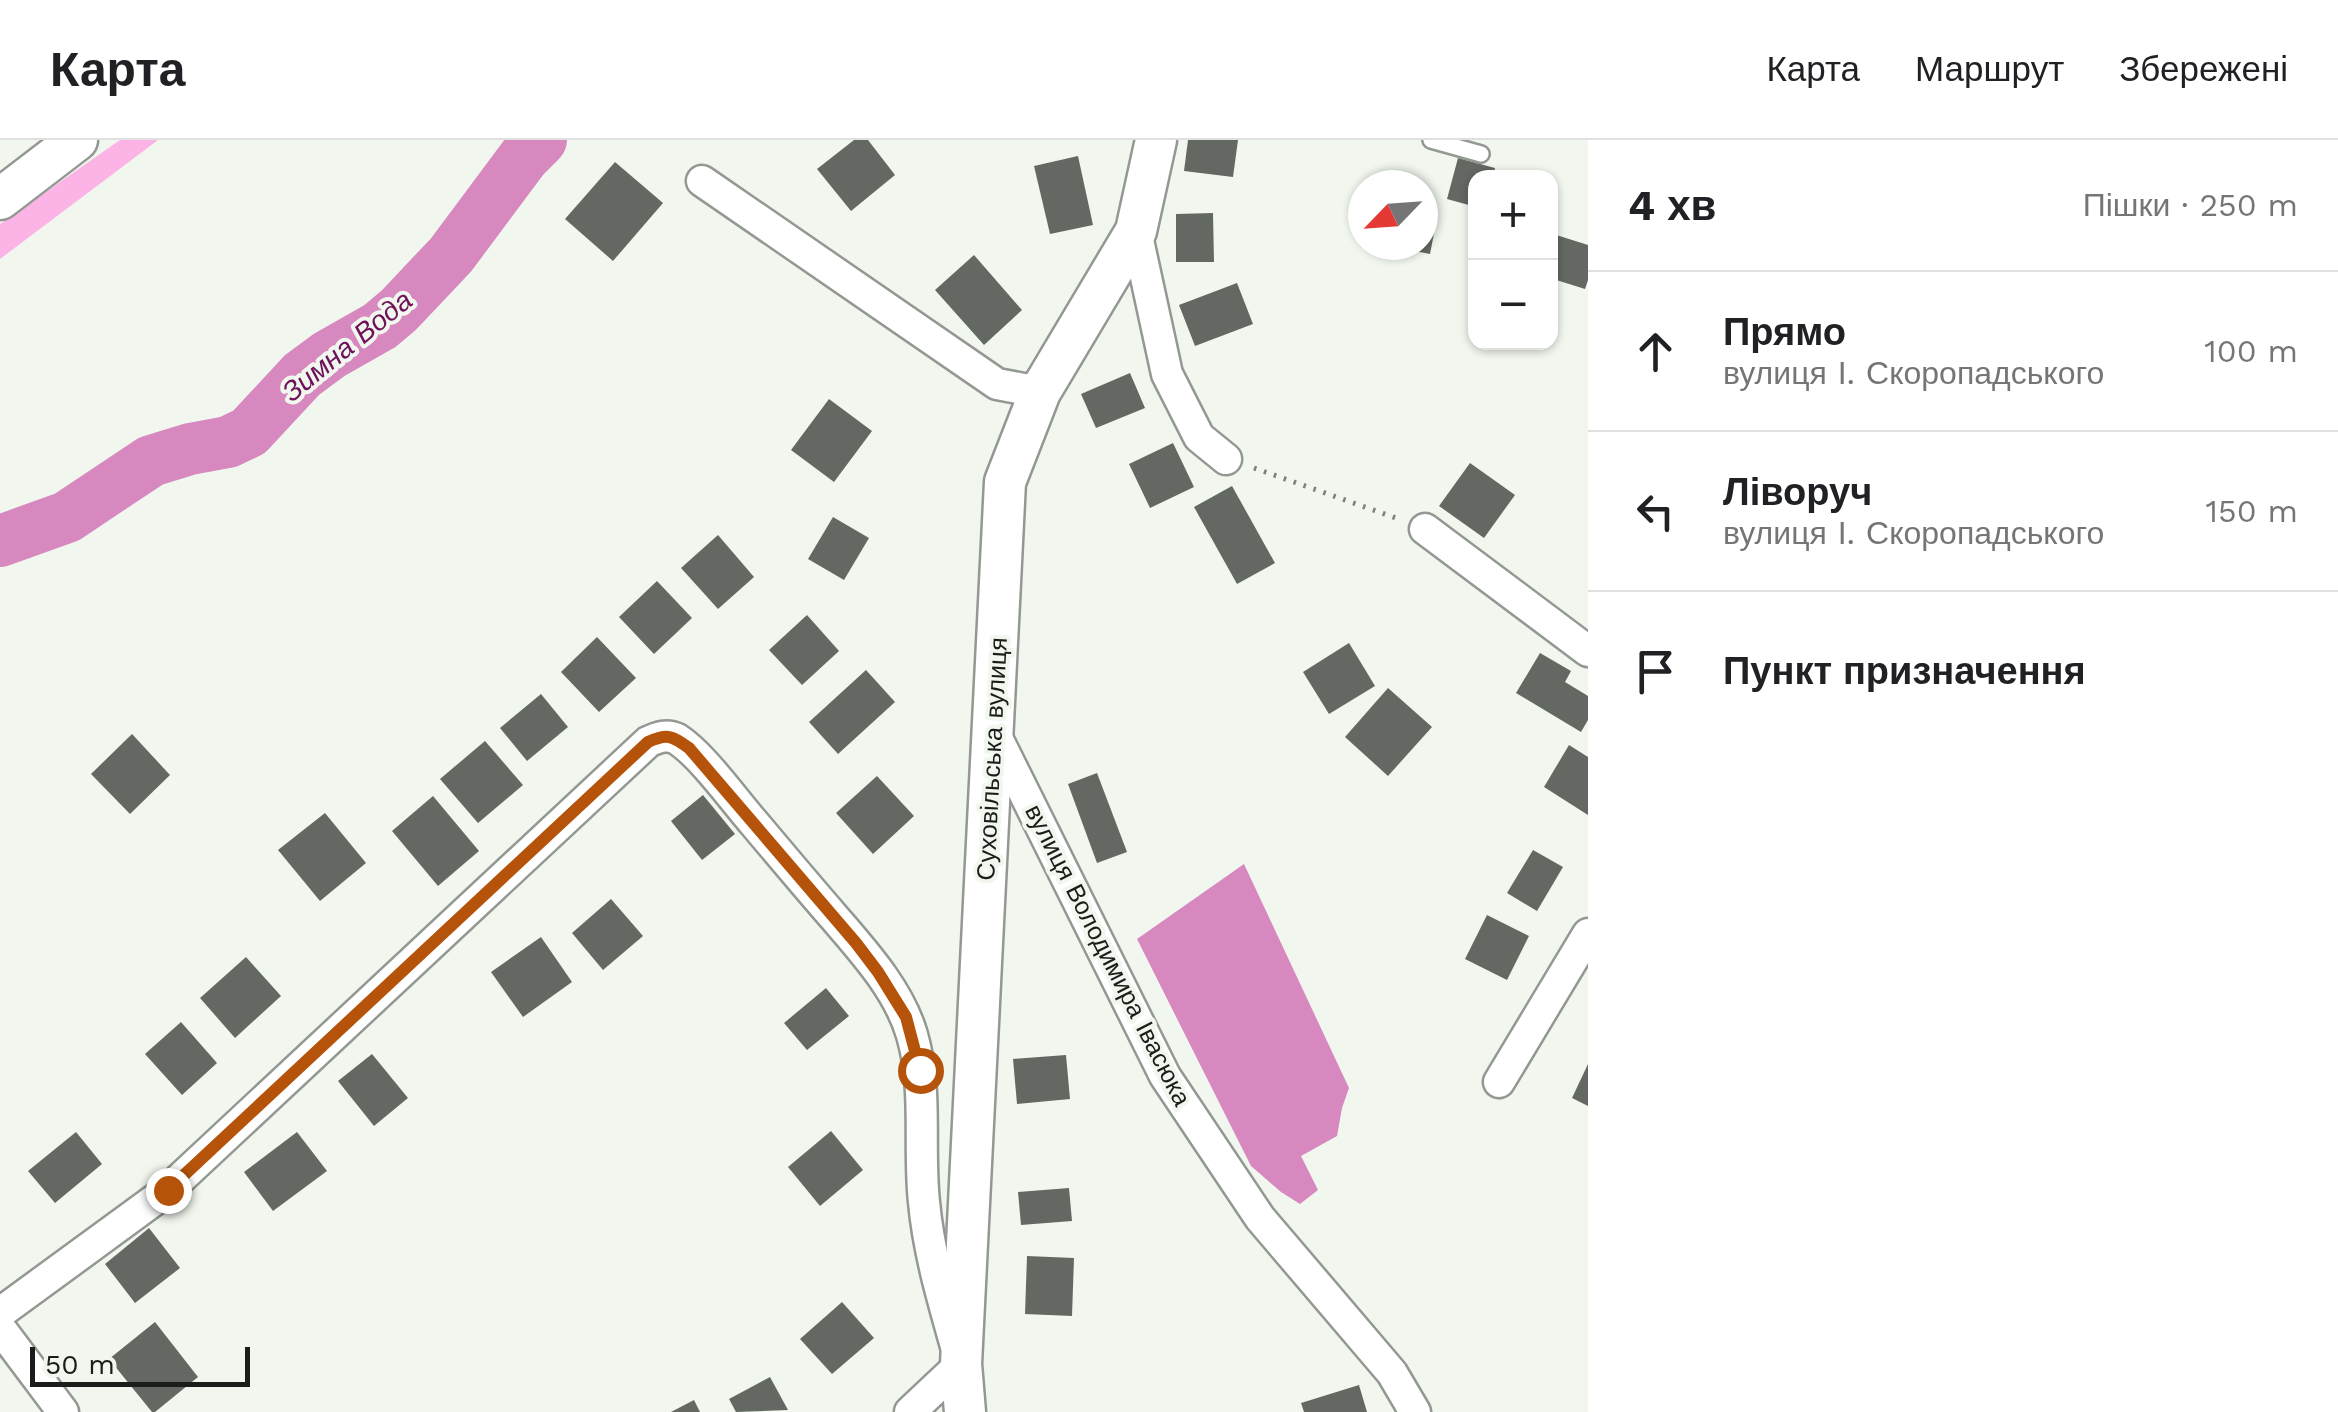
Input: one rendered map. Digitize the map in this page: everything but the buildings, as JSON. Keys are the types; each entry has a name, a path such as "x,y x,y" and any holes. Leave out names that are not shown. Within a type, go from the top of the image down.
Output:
{"street":[{"path":"0,198 77,140"},
{"name":"Суховільська вулиця","path":"965,1412 961,1364 1006,482 1040,392 1136,231 1156,140"},
{"path":"702,181 997,384 1040,392"},
{"path":"1136,231 1167,374 1200,437 1226,459"},
{"path":"1425,529 1588,651"},
{"name":"вулиця Володимира Івасюка","path":"994,730 1165,1076 1260,1218 1392,1372 1416,1412"},
{"path":"0,1313 168,1190 648,742 672,736 689,748 856,943 906,1017 920,1070 923,1198 931,1254 961,1364 910,1412"},
{"path":"1499,1082 1588,934"},
{"path":"0,1328 63,1412"}],"lane":[{"path":"1431,140 1481,154"}],"path":[{"path":"1226,459 1425,529"}],"shaded area":[{"path":"120,140 158,140 0,259 0,224"},
{"path":"1244,864 1349,1088 1337,1136 1301,1156 1318,1190 1300,1204 1251,1166 1137,939"}],"waterway":[{"name":"Зимна Вода","path":"0,541 67,517 151,461 228,442 249,432 302,375 399,310 451,255 541,140"}],"route":[{"path":"168,1190 648,742 660,737 672,736 689,748 856,943 906,1017 920,1070"}]}
